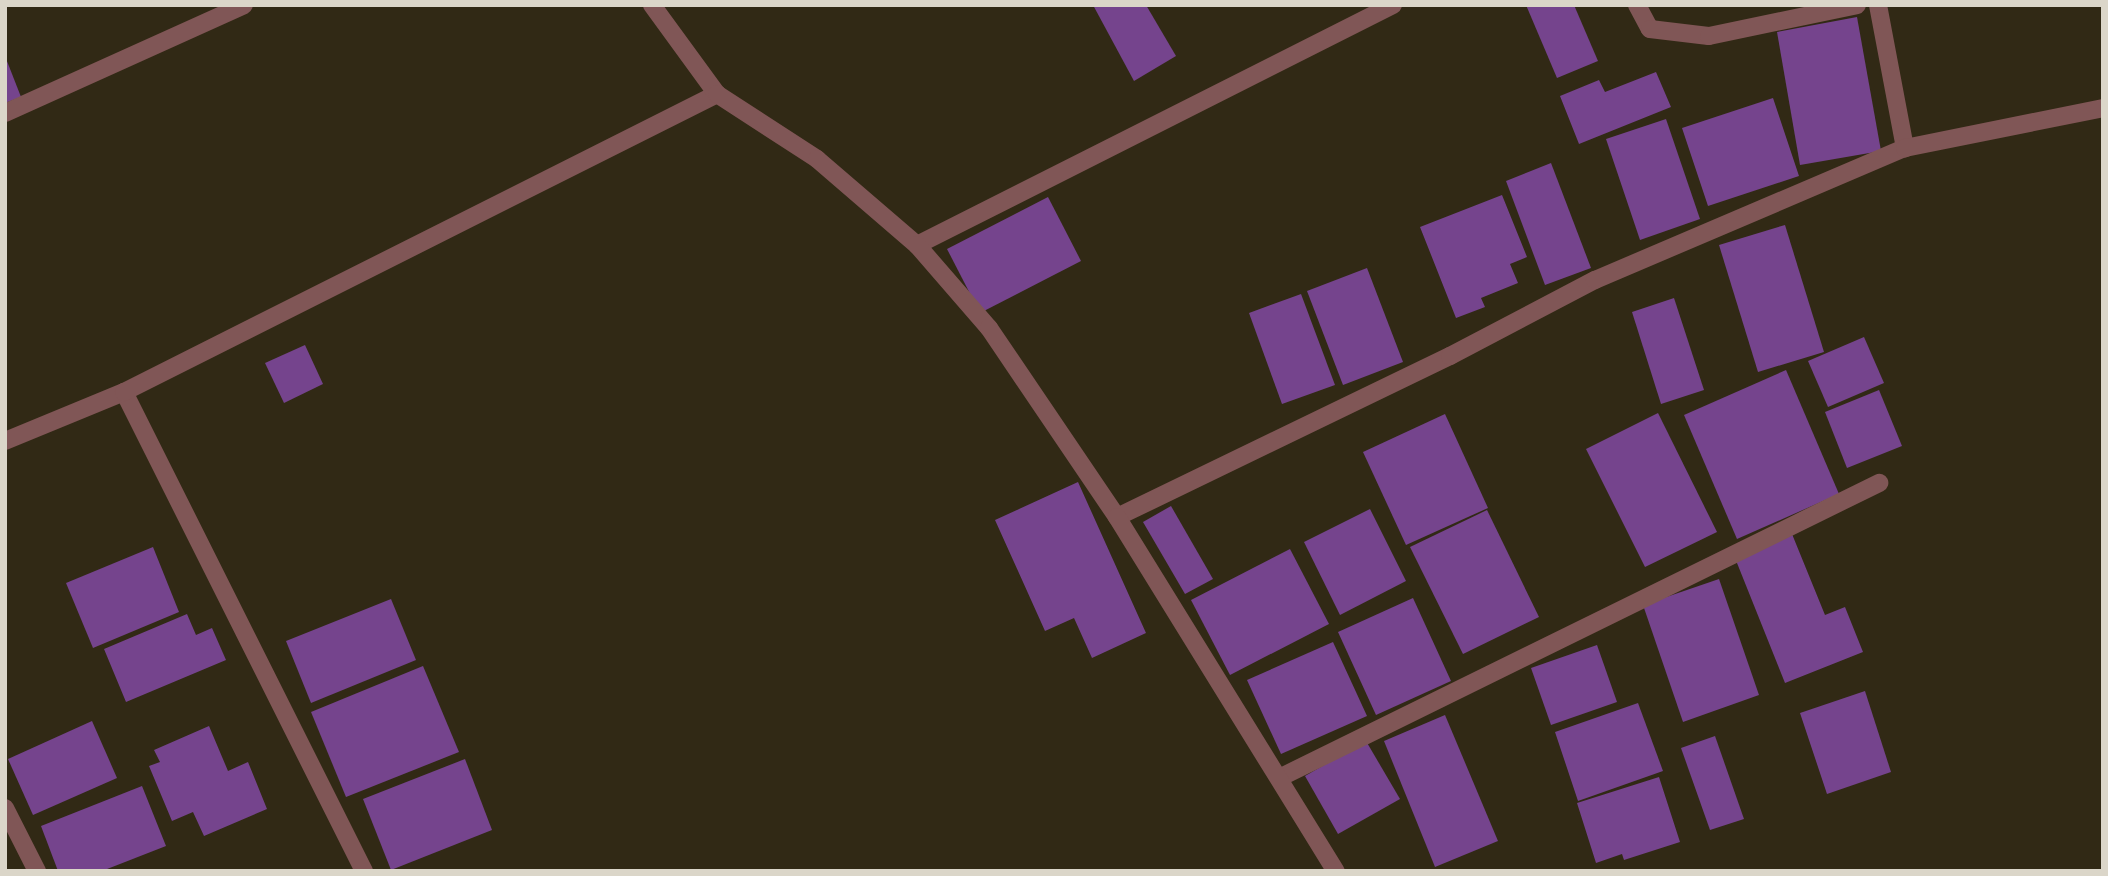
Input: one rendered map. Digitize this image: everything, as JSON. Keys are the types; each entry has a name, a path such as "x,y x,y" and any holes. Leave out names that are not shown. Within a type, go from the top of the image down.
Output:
{"street":[{"path":"5,113 244,5"},
{"path":"652,5 717,94 817,159 917,245 989,328 1117,516 1336,871"},
{"path":"917,245 1393,5"},
{"path":"1637,5 1650,29 1709,36 1857,5"},
{"path":"1878,5 1905,148"},
{"path":"5,442 124,392 717,94"},
{"path":"1117,516 1450,356 1595,280 1905,148 2103,108"},
{"path":"124,392 364,871"},
{"path":"1279,778 1879,483"},
{"path":"5,808 37,871"}],"building":[{"path":"1093,5 1146,5 1176,56 1134,81"},
{"path":"1526,5 1574,5 1598,61 1557,78"},
{"path":"1857,17 1881,151 1800,165 1777,32"},
{"path":"5,56 21,97 5,103"},
{"path":"1656,72 1671,107 1579,144 1560,96 1599,80 1605,92"},
{"path":"1773,98 1799,176 1708,206 1682,128"},
{"path":"1666,119 1700,219 1640,240 1606,139"},
{"path":"1551,163 1591,268 1545,285 1506,181"},
{"path":"1502,195 1527,257 1510,264 1518,283 1481,298 1485,307 1456,318 1420,227"},
{"path":"1048,197 1081,261 980,313 947,249"},
{"path":"1785,225 1824,352 1758,372 1719,245"},
{"path":"1367,268 1403,362 1343,385 1307,291"},
{"path":"1301,294 1335,385 1282,404 1249,313"},
{"path":"1674,298 1704,390 1661,404 1632,312"},
{"path":"1864,337 1884,383 1828,407 1808,361"},
{"path":"305,345 323,384 284,403 265,363"},
{"path":"1786,370 1839,494 1737,539 1684,415"},
{"path":"1879,390 1902,446 1847,468 1825,412"},
{"path":"1658,413 1717,532 1645,567 1586,449"},
{"path":"1445,414 1488,508 1406,545 1363,452"},
{"path":"1078,482 1146,633 1092,658 1074,618 1045,631 995,520"},
{"path":"1171,506 1213,579 1185,594 1143,522"},
{"path":"1370,509 1406,581 1340,615 1304,542"},
{"path":"1487,510 1539,617 1463,654 1410,547"},
{"path":"1792,534 1825,615 1845,607 1863,652 1785,683 1735,558"},
{"path":"153,547 179,612 93,648 66,583"},
{"path":"1290,549 1329,624 1230,675 1191,600"},
{"path":"1719,579 1759,695 1683,722 1643,605"},
{"path":"1413,598 1451,681 1376,715 1338,632"},
{"path":"391,599 416,660 311,703 286,641"},
{"path":"187,614 196,635 212,628 226,660 126,702 104,649"},
{"path":"1333,642 1367,716 1281,754 1247,680"},
{"path":"1597,645 1617,702 1551,725 1531,668"},
{"path":"423,666 459,752 346,797 311,712"},
{"path":"1865,691 1891,772 1827,794 1800,713"},
{"path":"1638,703 1663,771 1578,801 1555,732"},
{"path":"1445,715 1498,841 1435,867 1384,741"},
{"path":"92,721 117,778 33,815 8,759"},
{"path":"209,726 228,771 248,762 267,809 204,836 193,812 172,821 149,766 160,762 154,750"},
{"path":"1715,736 1744,819 1710,830 1681,748"},
{"path":"1366,741 1400,799 1338,834 1305,776"},
{"path":"465,759 492,830 391,870 363,799"},
{"path":"1659,777 1680,842 1624,860 1622,854 1596,863 1577,803"},
{"path":"142,786 166,846 102,871 58,871 41,826"}]}
